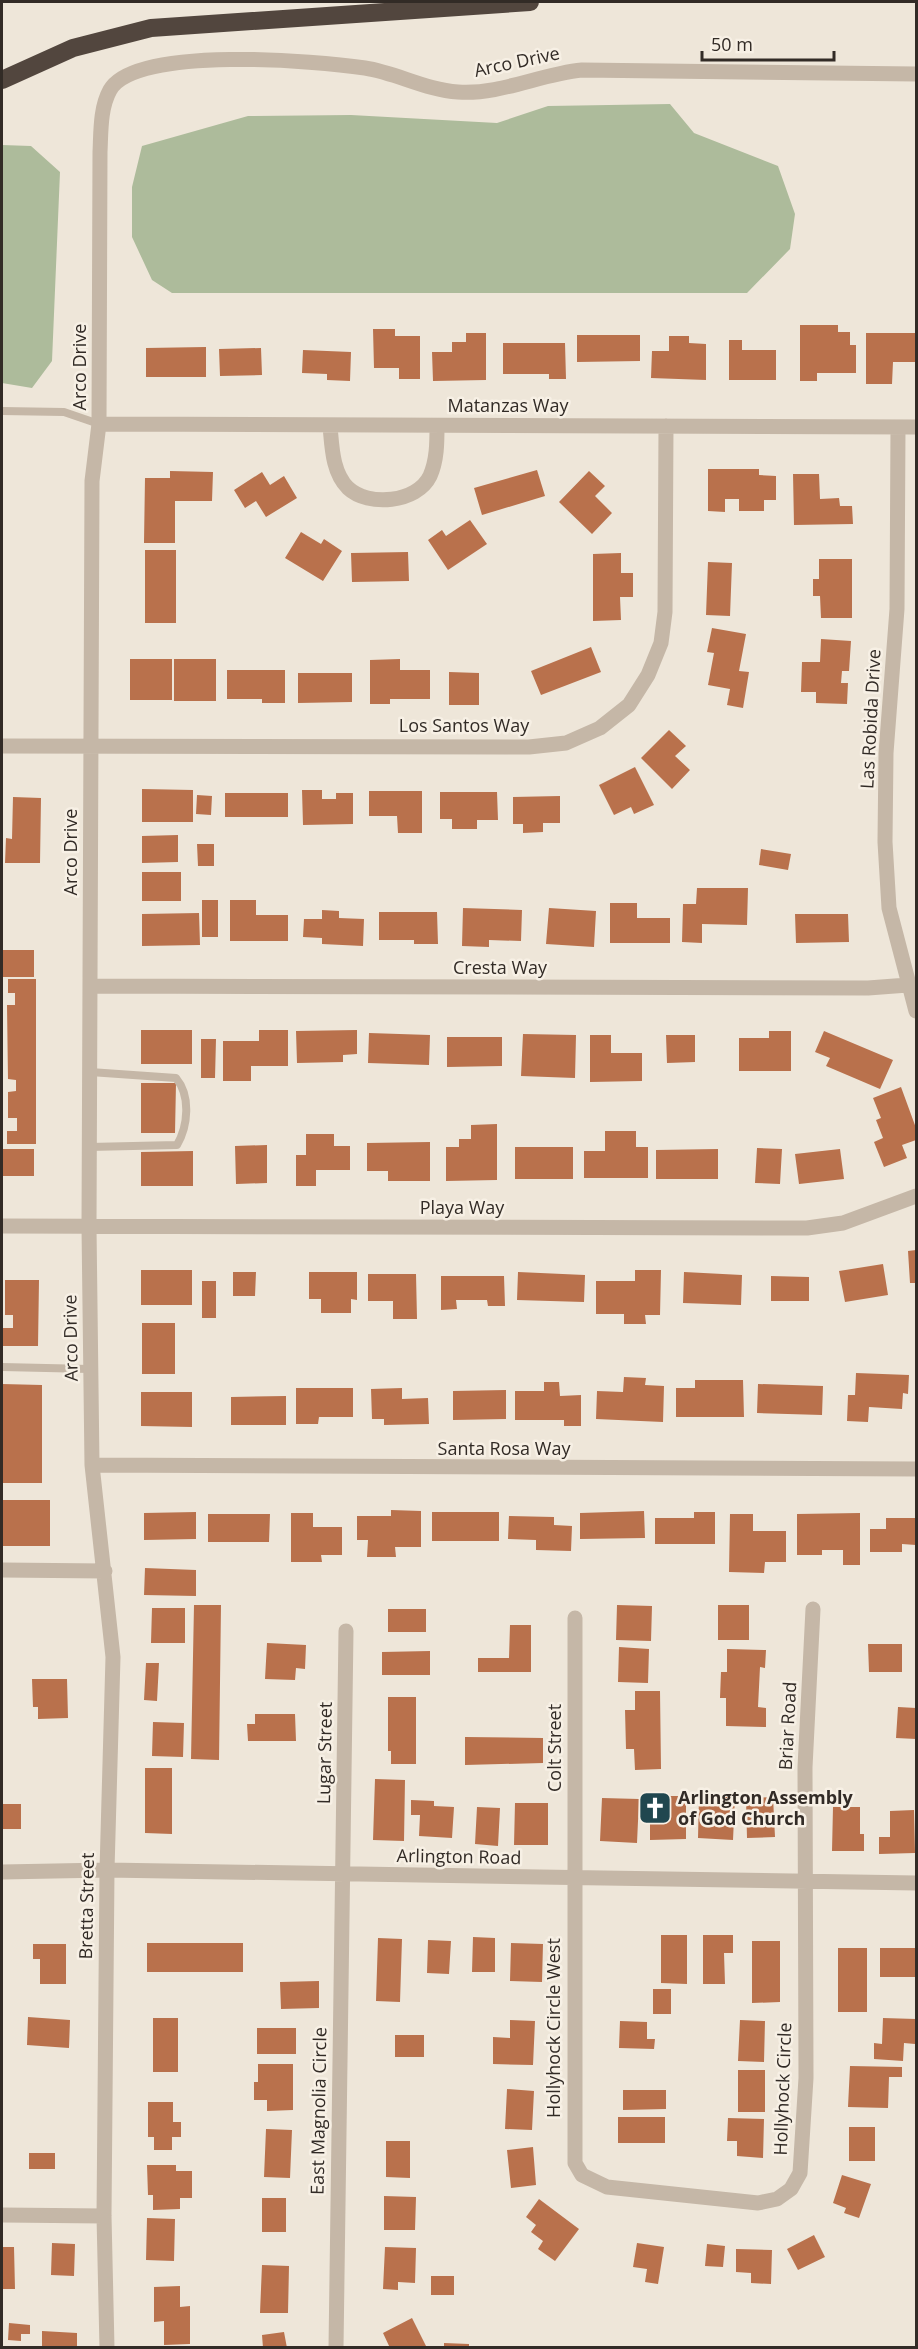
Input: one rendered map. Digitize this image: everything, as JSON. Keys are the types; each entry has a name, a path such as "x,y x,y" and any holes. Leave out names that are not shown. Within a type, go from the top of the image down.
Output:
{"highway":[{"path":"2,80 87,44 151,28 530,2"}],"street":[{"name":"Arco Drive","path":"92,1465 89,1147 92,481 99,424 102,112 111,88 125,76 149,67 174,63 262,60 366,69 456,92 481,92 558,72 582,70 916,74"},
{"name":"Matanzas Way","path":"99,424 916,427"},
{"path":"330,426 335,466 348,488 369,499 393,500 413,493 429,479 436,459 437,426"},
{"name":"Los Santos Way","path":"2,746 529,747 566,743 600,728 628,705 648,675 661,643 665,612 666,426"},
{"name":"Las Robida Drive","path":"898,427 897,609 886,753 885,842 889,908 916,1011"},
{"name":"Cresta Way","path":"90,986 868,988 908,985"},
{"name":"Playa Way","path":"2,1226 807,1227 843,1223 882,1211 916,1196"},
{"name":"Santa Rosa Way","path":"92,1465 916,1468"},
{"name":"Bretta Street","path":"92,1465 113,1657 107,1870 104,2216 107,2348"},
{"path":"2,1570 105,1571"},
{"name":"Briar Road","path":"804,1881 805,1767 813,1609"},
{"name":"Colt Street","path":"573,1878 575,1618"},
{"name":"Lugar Street","path":"342,1876 346,1631"},
{"name":"Arlington Road","path":"2,1872 107,1870 342,1876 916,1883"},
{"name":"East Magnolia Circle","path":"336,2348 342,1876"},
{"name":"Hollyhock Circle West","path":"573,1878 574,2150 575,2163 582,2175"},
{"name":"Hollyhock Circle","path":"582,2175 607,2187 758,2203 777,2199 791,2189 800,2173 806,2078 804,1881"},
{"path":"2,2215 104,2216"}],"lane":[{"path":"2,411 64,412 99,424"},
{"path":"89,1147 177,1145 183,1134 187,1100 183,1086 176,1078 90,1072"},
{"path":"2,1367 90,1369"}],"green space":[{"path":"670,104 694,133 778,166 795,214 790,249 747,293 172,293 152,280 132,237 132,187 142,146 248,116 351,115 497,123 548,106"},
{"path":"2,145 31,146 60,172 52,361 32,388 2,383"}],"building":[{"path":"800,325 838,325 838,332 850,332 850,345 856,345 856,373 817,373 817,381 800,381"},
{"path":"373,329 395,329 395,336 420,336 420,379 399,379 399,368 374,368"},
{"path":"466,333 486,333 486,380 433,381 432,352 452,352 452,342 466,342"},
{"path":"866,333 916,333 916,362 893,362 892,384 866,384"},
{"path":"577,335 640,335 640,361 577,362"},
{"path":"669,336 689,336 689,343 706,344 706,380 651,378 652,351 669,351"},
{"path":"729,340 742,340 742,350 776,350 776,380 729,380"},
{"path":"503,343 565,343 566,379 549,379 549,374 503,374"},
{"path":"206,347 206,377 146,377 146,348"},
{"path":"261,348 262,375 220,376 219,349"},
{"path":"303,350 351,352 350,381 327,380 327,374 302,373"},
{"path":"708,469 759,469 759,475 776,476 776,500 764,500 764,511 739,511 739,499 725,499 725,512 708,511"},
{"path":"537,470 545,496 482,515 474,488"},
{"path":"170,471 213,472 212,501 175,501 175,543 144,543 145,478 170,478"},
{"path":"589,471 605,486 595,496 612,513 592,534 559,502"},
{"path":"262,472 270,485 284,476 297,498 266,517 256,501 245,508 234,490"},
{"path":"793,474 819,474 820,499 839,498 840,506 852,506 853,524 794,525"},
{"path":"470,520 487,544 448,570 428,540 442,530 446,536"},
{"path":"301,532 321,544 324,539 342,551 323,581 285,558"},
{"path":"145,550 176,550 176,623 145,623"},
{"path":"408,552 409,581 352,582 351,553"},
{"path":"621,553 621,573 633,573 633,597 620,597 621,620 593,621 593,554"},
{"path":"819,559 852,559 852,618 821,618 820,596 813,596 813,579 819,579"},
{"path":"708,562 732,563 730,616 706,615"},
{"path":"712,628 746,634 739,671 749,672 743,708 727,705 730,689 708,685 714,653 707,652"},
{"path":"821,639 851,641 849,671 842,671 841,683 848,683 847,704 816,703 816,692 801,692 802,662 820,662"},
{"path":"591,647 601,672 541,695 531,671"},
{"path":"130,659 172,659 172,700 130,700"},
{"path":"174,659 216,659 216,701 174,701"},
{"path":"400,659 400,670 430,670 430,699 390,699 390,704 370,704 370,660"},
{"path":"227,670 285,670 285,703 262,703 262,699 227,699"},
{"path":"449,672 479,673 479,705 449,705"},
{"path":"298,673 352,673 352,702 298,703"},
{"path":"669,730 686,746 675,756 690,770 672,789 641,758"},
{"path":"635,767 654,805 634,814 631,807 614,815 599,785"},
{"path":"142,789 193,790 193,822 142,822"},
{"path":"302,790 322,790 322,799 336,799 336,793 353,793 353,824 303,825"},
{"path":"369,791 422,791 422,833 398,833 397,816 369,816"},
{"path":"440,792 497,792 498,820 477,820 477,829 452,829 452,819 440,819"},
{"path":"225,793 288,793 288,817 225,817"},
{"path":"197,795 212,796 211,815 196,814"},
{"path":"560,796 560,823 543,823 543,832 523,833 523,824 513,824 513,797"},
{"path":"13,797 41,798 40,863 5,863 6,838 12,839"},
{"path":"178,835 178,862 142,863 142,836"},
{"path":"197,844 214,844 214,866 198,866"},
{"path":"761,849 791,854 788,870 759,865"},
{"path":"142,872 181,872 181,901 142,901"},
{"path":"697,888 748,888 747,925 702,924 702,943 682,942 683,904 696,904"},
{"path":"202,900 218,900 218,937 202,937"},
{"path":"230,900 256,900 256,915 288,915 288,941 230,941"},
{"path":"610,903 637,903 637,918 670,918 670,943 610,943"},
{"path":"463,908 522,910 521,941 489,940 489,947 462,946"},
{"path":"549,908 596,911 594,947 546,944"},
{"path":"322,910 339,911 339,918 364,919 363,946 322,944 322,938 303,937 304,919 322,919"},
{"path":"379,912 437,912 438,944 414,944 414,940 379,940"},
{"path":"199,913 200,945 142,946 142,914"},
{"path":"795,914 848,914 849,942 796,943"},
{"path":"2,950 34,950 34,977 2,977"},
{"path":"8,979 36,979 36,1144 7,1144 7,1131 17,1131 17,1118 8,1118 8,1092 16,1091 16,1080 8,1079 7,1005 15,1005 15,993 8,993"},
{"path":"141,1030 192,1030 192,1064 141,1064"},
{"path":"259,1030 288,1030 288,1066 251,1066 251,1081 223,1081 223,1041 259,1041"},
{"path":"357,1030 357,1054 343,1055 343,1062 297,1063 296,1031"},
{"path":"769,1031 791,1031 791,1071 739,1071 739,1038 769,1038"},
{"path":"824,1031 893,1060 880,1089 826,1066 830,1058 815,1052"},
{"path":"369,1033 430,1035 429,1065 368,1063"},
{"path":"523,1034 576,1035 575,1078 521,1076"},
{"path":"590,1035 611,1035 611,1053 642,1053 642,1081 590,1082"},
{"path":"666,1035 695,1035 695,1062 667,1063"},
{"path":"447,1037 502,1037 502,1066 447,1067"},
{"path":"201,1039 216,1039 215,1078 201,1078"},
{"path":"141,1083 176,1083 175,1133 141,1133"},
{"path":"901,1087 916,1128 916,1140 902,1145 907,1158 884,1167 874,1142 883,1138 876,1120 881,1118 873,1098"},
{"path":"497,1124 497,1180 446,1181 446,1147 459,1147 459,1139 471,1139 471,1125"},
{"path":"605,1131 636,1131 636,1147 648,1147 648,1178 584,1178 584,1151 605,1151"},
{"path":"306,1134 334,1134 334,1146 350,1146 350,1170 316,1170 316,1186 296,1186 296,1155 306,1155"},
{"path":"430,1142 430,1181 388,1181 388,1171 367,1171 367,1143"},
{"path":"267,1145 267,1183 236,1184 235,1146"},
{"path":"515,1147 573,1147 573,1179 515,1179"},
{"path":"757,1148 782,1149 780,1184 755,1183"},
{"path":"2,1149 34,1149 34,1176 2,1176"},
{"path":"718,1149 718,1179 656,1179 656,1150"},
{"path":"840,1149 844,1179 799,1184 795,1154"},
{"path":"193,1151 193,1186 141,1186 141,1152"},
{"path":"916,1250 916,1283 910,1283 908,1251"},
{"path":"883,1264 888,1295 845,1302 839,1271"},
{"path":"141,1270 192,1270 192,1305 141,1305"},
{"path":"635,1270 661,1270 660,1315 645,1315 646,1324 624,1324 624,1314 596,1314 596,1281 635,1281"},
{"path":"233,1272 256,1272 255,1296 233,1296"},
{"path":"309,1272 357,1272 357,1300 351,1299 351,1313 321,1313 321,1299 309,1299"},
{"path":"518,1272 585,1275 584,1302 517,1300"},
{"path":"684,1272 742,1275 741,1305 683,1303"},
{"path":"368,1274 416,1274 417,1319 393,1319 393,1301 368,1301"},
{"path":"441,1276 504,1276 505,1306 488,1306 487,1300 456,1300 457,1309 441,1310"},
{"path":"771,1276 809,1277 809,1301 771,1301"},
{"path":"5,1280 39,1280 38,1346 2,1346 2,1328 13,1328 13,1315 5,1315"},
{"path":"202,1281 216,1281 216,1318 202,1318"},
{"path":"142,1323 175,1323 175,1374 142,1374"},
{"path":"856,1373 909,1375 908,1394 903,1393 902,1409 869,1407 868,1422 847,1421 848,1395 855,1395"},
{"path":"624,1377 646,1378 645,1385 664,1386 663,1422 596,1419 597,1391 623,1392"},
{"path":"695,1380 743,1380 744,1417 676,1417 676,1388 695,1388"},
{"path":"544,1382 559,1382 560,1396 581,1395 581,1426 564,1426 564,1420 515,1420 515,1391 544,1391"},
{"path":"2,1384 42,1385 42,1483 2,1483"},
{"path":"758,1384 823,1386 822,1415 757,1413"},
{"path":"296,1388 353,1388 353,1417 319,1417 318,1424 296,1424"},
{"path":"402,1388 402,1399 428,1398 429,1424 384,1425 384,1419 372,1419 371,1389"},
{"path":"506,1390 506,1419 453,1420 453,1391"},
{"path":"141,1392 192,1392 192,1427 141,1426"},
{"path":"286,1396 286,1425 231,1425 231,1397"},
{"path":"2,1500 50,1500 50,1546 2,1546"},
{"path":"391,1510 421,1511 421,1547 395,1547 396,1557 367,1557 368,1540 357,1540 357,1516 391,1516"},
{"path":"644,1511 645,1538 580,1539 580,1513"},
{"path":"196,1512 196,1539 144,1540 144,1513"},
{"path":"432,1512 499,1512 499,1541 432,1541"},
{"path":"694,1512 715,1512 715,1544 655,1544 655,1518 694,1518"},
{"path":"291,1513 313,1513 313,1527 342,1527 342,1555 321,1555 322,1562 291,1562"},
{"path":"860,1513 860,1565 843,1565 843,1550 822,1550 822,1555 797,1555 797,1514"},
{"path":"208,1514 270,1514 269,1542 208,1542"},
{"path":"730,1514 753,1514 753,1531 786,1531 786,1562 765,1562 764,1573 729,1572"},
{"path":"509,1516 554,1517 554,1525 572,1526 571,1551 536,1550 536,1540 508,1539"},
{"path":"886,1518 916,1518 916,1545 902,1544 902,1552 870,1552 870,1529 886,1529"},
{"path":"145,1568 196,1570 196,1596 144,1595"},
{"path":"194,1605 221,1605 219,1760 191,1759"},
{"path":"617,1605 652,1606 651,1641 616,1640"},
{"path":"718,1605 749,1605 749,1640 718,1640"},
{"path":"152,1608 185,1608 185,1643 151,1643"},
{"path":"388,1609 426,1609 426,1632 388,1632"},
{"path":"510,1625 531,1625 531,1672 478,1672 478,1658 509,1658"},
{"path":"267,1643 306,1645 305,1669 296,1668 295,1680 265,1679"},
{"path":"868,1644 902,1644 902,1672 869,1672"},
{"path":"619,1647 649,1649 648,1683 618,1682"},
{"path":"727,1649 766,1650 765,1668 760,1667 758,1707 766,1708 766,1727 726,1726 726,1698 720,1698 721,1672 727,1672"},
{"path":"430,1651 430,1675 382,1675 382,1652"},
{"path":"146,1663 159,1663 157,1701 144,1700"},
{"path":"32,1679 67,1679 68,1718 38,1719 38,1707 33,1707"},
{"path":"635,1691 660,1691 661,1769 635,1770 634,1749 626,1749 625,1710 635,1710"},
{"path":"388,1697 416,1697 416,1764 391,1764 391,1751 388,1751"},
{"path":"898,1707 916,1708 916,1739 896,1738"},
{"path":"255,1714 295,1714 296,1741 248,1741 247,1724 255,1724"},
{"path":"153,1722 184,1723 183,1757 152,1756"},
{"path":"465,1737 543,1738 543,1763 465,1765"},
{"path":"145,1768 172,1768 172,1834 145,1833"},
{"path":"375,1779 405,1780 404,1841 373,1840"},
{"path":"650,1796 686,1796 686,1839 650,1840"},
{"path":"699,1796 735,1797 733,1840 698,1838"},
{"path":"773,1797 775,1837 747,1838 746,1798"},
{"path":"602,1798 639,1799 637,1843 600,1841"},
{"path":"411,1800 434,1801 434,1806 454,1807 452,1838 419,1836 420,1815 411,1815"},
{"path":"515,1803 548,1803 548,1845 514,1845"},
{"path":"2,1804 21,1804 21,1829 2,1829"},
{"path":"477,1807 500,1808 498,1846 475,1844"},
{"path":"833,1807 860,1807 860,1834 864,1834 864,1851 832,1851"},
{"path":"914,1810 915,1853 879,1854 879,1837 890,1837 890,1811"},
{"path":"661,1935 687,1935 687,1984 661,1983"},
{"path":"703,1935 733,1935 733,1953 724,1953 725,1984 703,1984"},
{"path":"473,1937 495,1938 495,1972 472,1972"},
{"path":"378,1938 402,1939 400,2002 376,2001"},
{"path":"428,1940 451,1941 449,1974 427,1973"},
{"path":"752,1941 780,1941 780,2002 752,2003"},
{"path":"147,1943 243,1943 243,1972 147,1972"},
{"path":"511,1943 543,1944 542,1982 510,1981"},
{"path":"33,1944 66,1944 66,1984 40,1984 40,1959 33,1959"},
{"path":"838,1948 867,1948 867,2012 838,2012"},
{"path":"880,1948 916,1948 916,1977 880,1977"},
{"path":"319,1981 319,2008 281,2009 280,1982"},
{"path":"653,1989 671,1989 671,2014 653,2014"},
{"path":"28,2017 70,2020 69,2048 27,2045"},
{"path":"153,2018 178,2018 178,2072 153,2072"},
{"path":"883,2018 916,2019 915,2044 904,2043 903,2061 874,2059 874,2043 882,2044"},
{"path":"510,2020 535,2021 533,2065 493,2064 493,2037 510,2038"},
{"path":"740,2020 765,2021 764,2062 738,2061"},
{"path":"620,2021 647,2022 647,2039 655,2039 654,2049 619,2048"},
{"path":"257,2028 296,2028 296,2054 257,2054"},
{"path":"395,2035 424,2035 424,2057 395,2057"},
{"path":"258,2064 293,2064 293,2110 267,2111 267,2100 254,2100 254,2082 258,2082"},
{"path":"850,2066 902,2067 902,2077 889,2077 888,2108 848,2107"},
{"path":"738,2070 765,2070 765,2112 738,2112"},
{"path":"507,2089 534,2091 532,2130 505,2129"},
{"path":"623,2090 666,2090 666,2109 623,2110"},
{"path":"148,2102 173,2102 173,2122 181,2122 181,2137 172,2137 172,2150 154,2150 154,2137 148,2137"},
{"path":"618,2117 665,2117 665,2143 618,2143"},
{"path":"728,2118 764,2119 763,2158 737,2156 737,2141 727,2141"},
{"path":"849,2127 875,2127 875,2161 849,2161"},
{"path":"266,2129 292,2130 290,2178 264,2177"},
{"path":"386,2141 410,2141 410,2178 386,2177"},
{"path":"533,2147 536,2185 511,2188 507,2150"},
{"path":"29,2153 55,2153 55,2169 29,2169"},
{"path":"147,2165 176,2165 176,2171 192,2171 192,2198 180,2198 180,2209 153,2210 153,2195 148,2195"},
{"path":"842,2175 871,2184 859,2218 844,2213 846,2208 833,2203"},
{"path":"384,2196 416,2197 415,2230 384,2230"},
{"path":"262,2198 286,2198 286,2232 262,2232"},
{"path":"539,2199 579,2229 555,2261 538,2249 543,2241 531,2232 536,2225 526,2217"},
{"path":"147,2218 175,2219 174,2261 146,2260"},
{"path":"814,2235 825,2257 798,2270 787,2249"},
{"path":"52,2243 75,2244 74,2276 51,2275"},
{"path":"637,2243 664,2247 658,2284 645,2282 647,2269 633,2267"},
{"path":"707,2244 725,2246 723,2267 705,2266"},
{"path":"2,2247 14,2247 15,2289 2,2289"},
{"path":"385,2247 416,2248 415,2283 398,2282 398,2290 383,2289"},
{"path":"736,2249 772,2250 771,2284 751,2283 751,2273 736,2272"},
{"path":"262,2265 289,2266 288,2313 260,2313"},
{"path":"431,2276 454,2276 454,2295 431,2295"},
{"path":"180,2286 180,2307 190,2306 190,2344 164,2345 164,2321 154,2322 154,2287"},
{"path":"412,2318 427,2348 390,2348 383,2333"},
{"path":"9,2323 30,2325 30,2334 21,2334 21,2341 8,2340"},
{"path":"42,2331 77,2333 77,2348 42,2348"},
{"path":"284,2332 287,2348 263,2348 262,2335"},
{"path":"444,2343 469,2344 469,2348 444,2348"}],"place":[{"name":"Arlington Assembly of God Church","path":"655,1808"}]}
